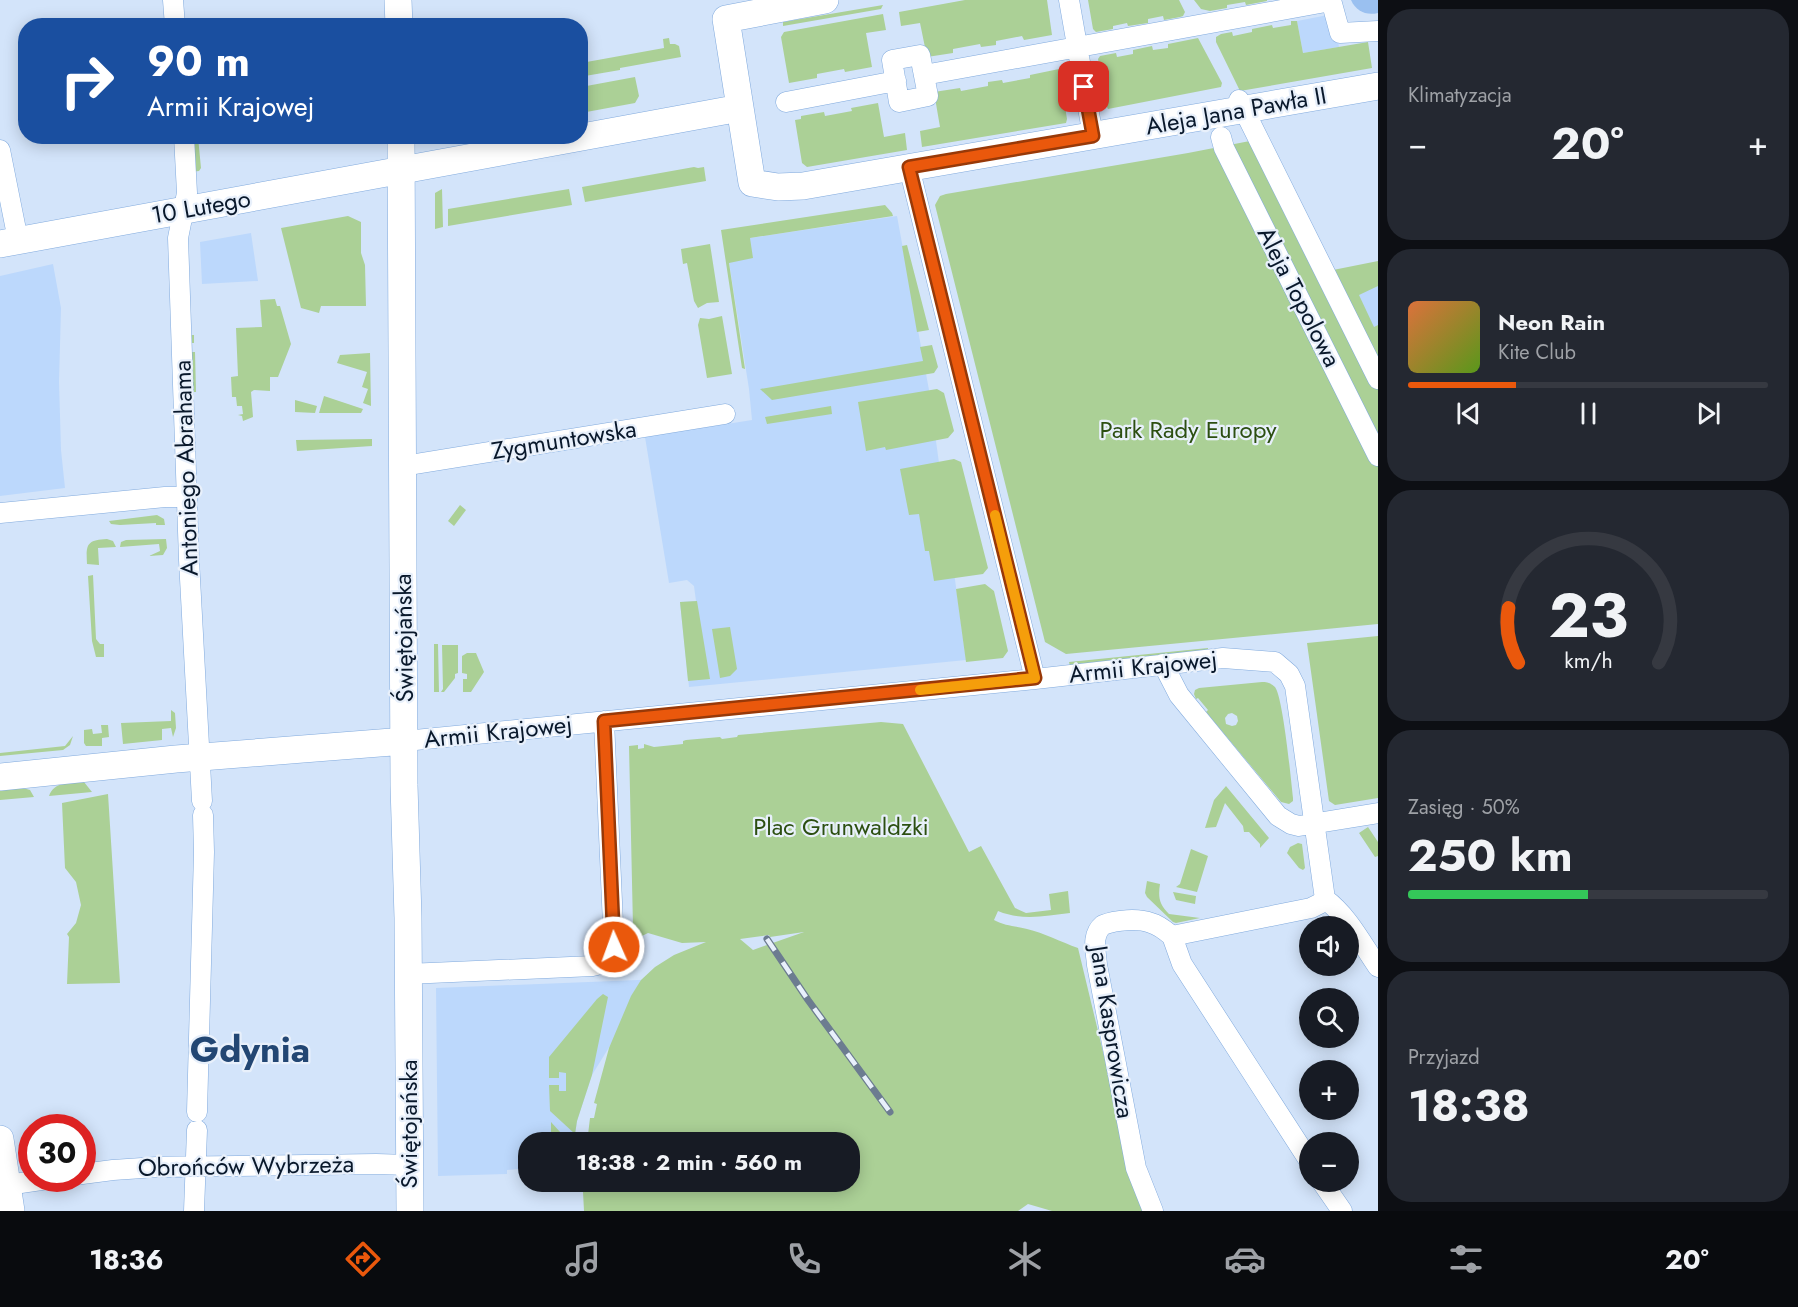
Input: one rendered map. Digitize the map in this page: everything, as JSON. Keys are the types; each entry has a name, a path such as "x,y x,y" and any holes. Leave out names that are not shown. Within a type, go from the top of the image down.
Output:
{"street":[{"path":"173,0 174,18"},
{"path":"399,0 399,18"},
{"path":"740,108 726,10 825,0"},
{"path":"1069,0 1093,136"},
{"path":"786,102 896,81 892,60 920,55 924,75 1331,1 1340,33 1378,31"},
{"name":"Aleja Jana Pawła II","path":"740,108 752,183 778,187 803,186 1245,112 1378,86"},
{"name":"10 Lutego","path":"588,136 740,108"},
{"name":"Aleja Topolowa","path":"1245,112 1378,378"},
{"name":"Aleja Topolowa","path":"1221,137 1224,148 1378,456"},
{"name":"Antoniego Abrahama","path":"185,144 187,194 178,238 189,560 204,852 194,1211"},
{"name":"Świętojańska","path":"401,144 410,1211"},
{"name":"10 Lutego","path":"9,242 543,144"},
{"path":"0,150 9,242"},
{"path":"909,167 1035,678"},
{"name":"Zygmuntowska","path":"403,466 725,414"},
{"path":"0,513 187,496"},
{"name":"Armii Krajowej","path":"0,777 176,759 405,741 1223,658 1275,662 1293,679 1314,824"},
{"path":"1163,664 1179,695 1278,816 1299,826 1378,813"},
{"path":"407,974 593,966 606,962 611,957 614,947 604,721"},
{"path":"1314,824 1325,899 1343,917 1378,967"},
{"path":"1299,1145 1182,964 1172,936 1311,908 1325,899"},
{"name":"Jana Kasprowicza","path":"1153,1211 1136,1168 1099,976 1095,940 1096,934 1103,925 1119,922 1150,922 1172,936"},
{"path":"0,1139 3,1185 11,1211"},
{"name":"Obrońców Wybrzeża","path":"96,1172 196,1166 409,1165"},
{"path":"3,1185 18,1183"},
{"path":"1329,1192 1342,1211"}],"shaded area":[{"path":"1351,0 1378,0 1378,13 1362,12"},
{"path":"1333,14 1339,47 1303,53 1297,21"},
{"path":"897,216 929,390 966,660 689,687 680,602 696,601 694,586 687,580 669,583 645,437 752,420 729,262 750,238"},
{"path":"251,233 258,281 202,284 200,242"},
{"path":"53,264 61,308 59,382 61,450 65,488 0,496 0,276"},
{"path":"1378,277 1378,360 1345,293"},
{"path":"663,979 616,1036 592,1075 576,1132 518,1132 518,1169 507,1170 507,1174 438,1176 436,988"}],"green space":[{"path":"965,0 1047,0 1052,35 1024,40 1022,36 996,41 996,45 981,47 980,44 953,49 953,53 927,57 920,23 901,26 899,12"},
{"path":"1088,0 1179,0 1185,12 1180,17 1164,20 1163,16 1148,19 1148,23 1128,26 1127,23 1113,26 1113,29 1096,32 1093,29"},
{"path":"1194,0 1267,1 1246,5 1245,2 1227,5 1227,8 1210,11 1201,9"},
{"path":"883,5 881,9 783,26 783,22"},
{"path":"883,14 886,30 866,33 872,67 817,74 817,78 789,83 781,37 784,32"},
{"path":"1291,21 1297,21 1303,53 1368,42 1372,68 1240,91 1216,42 1216,37 1232,32 1233,36 1252,32 1252,29 1272,25 1273,28 1291,25"},
{"path":"669,38 670,44 679,46 681,57 588,75 588,62 664,48 663,39"},
{"path":"1198,38 1222,83 1221,87 1108,109 1098,59 1100,56 1116,53 1117,57 1133,54 1133,50 1152,46 1153,50 1168,48 1168,44"},
{"path":"1059,69 1066,123 922,147 920,131 940,127 934,92 960,88 961,91 988,86 988,82 1002,80 1003,83"},
{"path":"635,77 639,96 635,103 588,112 588,86"},
{"path":"878,103 884,137 905,133 907,150 807,167 802,163 795,120 801,119 801,116 824,112 825,116"},
{"name":"Park Rady Europy","path":"1255,140 1378,388 1378,624 1066,654 1045,642 935,205 940,196 946,194"},
{"path":"188,144 199,144 201,168 199,171 190,172"},
{"path":"704,167 706,181 585,202 582,187"},
{"path":"442,189 443,227 435,229 435,193"},
{"path":"569,189 572,205 448,226 448,209"},
{"path":"885,205 893,216 750,238 753,258 729,263 745,369 742,368 721,230"},
{"path":"348,216 361,222 361,253 365,265 366,306 321,306 319,313 301,308 281,228"},
{"path":"710,244 719,302 707,303 698,308 694,301 687,263 683,264 681,249"},
{"path":"907,245 929,330 917,332 902,246"},
{"path":"1378,261 1378,286 1359,295 1374,327 1378,325 1378,357 1333,270"},
{"path":"275,299 277,306 280,306 291,344 278,377 270,377 270,391 254,390 251,392 253,417 243,421 242,416 238,415 243,414 242,406 237,406 236,397 232,397 231,377 238,376 236,328 262,327 260,300"},
{"path":"722,316 732,374 707,378 698,325 700,318 709,319"},
{"path":"183,335 194,335 194,343 190,343 190,352 195,352 196,392 190,392"},
{"path":"932,345 938,367 934,373 772,400 760,389 923,361 920,347"},
{"path":"370,353 371,406 363,403 368,389 362,387 367,372 337,363 340,355"},
{"path":"937,389 944,393 954,431 948,438 886,450 885,447 866,451 858,402"},
{"path":"324,396 363,409 361,413 319,413"},
{"path":"295,400 317,406 315,413 295,412"},
{"path":"831,406 832,414 767,424 765,417"},
{"path":"372,439 372,446 297,451 296,440"},
{"path":"954,459 961,462 988,568 983,574 934,581 929,551 925,551 919,514 909,515 900,469"},
{"path":"460,505 466,510 454,526 448,521"},
{"path":"157,515 164,519 165,525 156,525 156,523 120,525 111,524 109,521"},
{"path":"107,539 113,541 116,547 98,548 99,565 87,564 87,548 91,542"},
{"path":"166,539 167,548 163,555 149,556 160,551 159,544 120,547 121,542 126,540"},
{"path":"93,575 96,639 100,644 104,644 104,657 96,657 92,641 88,576"},
{"path":"985,584 994,591 1008,651 1003,658 966,662 956,589"},
{"path":"697,601 710,679 688,681 680,602"},
{"path":"730,627 737,669 730,676 720,678 712,629"},
{"path":"1378,636 1378,798 1335,805 1329,801 1307,643"},
{"path":"434,644 438,644 439,692 434,692"},
{"path":"442,645 458,645 458,673 455,674 455,678 444,692 441,692 443,689"},
{"path":"1208,648 1208,652 1070,666 1069,662"},
{"path":"467,653 476,653 484,672 471,692 463,692 463,679 467,679 467,674 462,673 462,656"},
{"path":"1262,682 1275,687 1284,722 1293,801 1289,804 1281,802 1206,712 1208,710 1194,694 1199,688","holes":["1232,713 1237,716 1238,721 1232,726 1226,724 1225,718"]},
{"path":"171,710 175,713 176,728 173,737 171,728 162,729 162,740 123,744 121,723 171,721"},
{"name":"Plac Grunwaldzki","path":"881,722 903,724 969,852 981,846 1015,908 1026,913 1051,910 1049,894 1068,891 1070,913 1025,917 998,911 994,920 1040,933 1078,948 1137,1193 1144,1211 1052,1211 1028,1204 1018,1211 584,1211 583,1192 860,1192 860,1132 588,1132 590,1118 594,1118 597,1104 594,1103 609,1048 631,996 641,980 655,967 674,955 706,942 682,943 648,933 640,937 640,930 636,929 636,925 633,927 629,746 638,745 638,749 644,748 644,744 654,747 683,744 686,740 737,737 738,735","holes":["804,932 753,950 740,939 769,935 770,937"]},
{"path":"101,725 108,725 109,737 102,738 102,746 86,746 84,730 92,729 93,734 102,733"},
{"path":"73,736 70,745 63,750 0,756 0,753 65,746"},
{"path":"84,782 92,792 49,796 51,791 59,785"},
{"path":"1226,786 1269,838 1260,848 1260,844 1249,832 1244,832 1243,826 1225,803 1216,827 1205,828 1214,800"},
{"path":"23,788 30,790 34,797 0,800 0,790"},
{"path":"108,794 120,983 67,984 69,937 67,934 76,923 81,905 76,882 65,868 62,803"},
{"path":"1368,827 1378,842 1378,856 1375,857 1359,833"},
{"path":"1298,843 1302,844 1305,868 1303,870 1287,853 1290,847"},
{"path":"1191,849 1208,856 1197,892 1176,887 1180,884"},
{"path":"1147,881 1160,884 1160,900 1169,914 1200,918 1173,922 1147,897 1145,893"},
{"path":"1173,892 1196,896 1195,904 1176,900"},
{"path":"603,994 608,997 592,1075 575,1132 573,1132 550,1111 549,1085 559,1085 559,1091 566,1091 566,1073 559,1072 559,1078 549,1078 549,1057"},
{"path":"551,1122 560,1132 551,1132"}],"railway":[{"path":"767,939 808,1000 890,1112"}],"slow traffic":[{"path":"920,690 1035,678 995,515"}],"district":[{"name":"Gdynia","path":"250,1049"}],"route":[{"path":"614,947 604,721 1035,678 909,167 1093,136 1084,87"}]}
